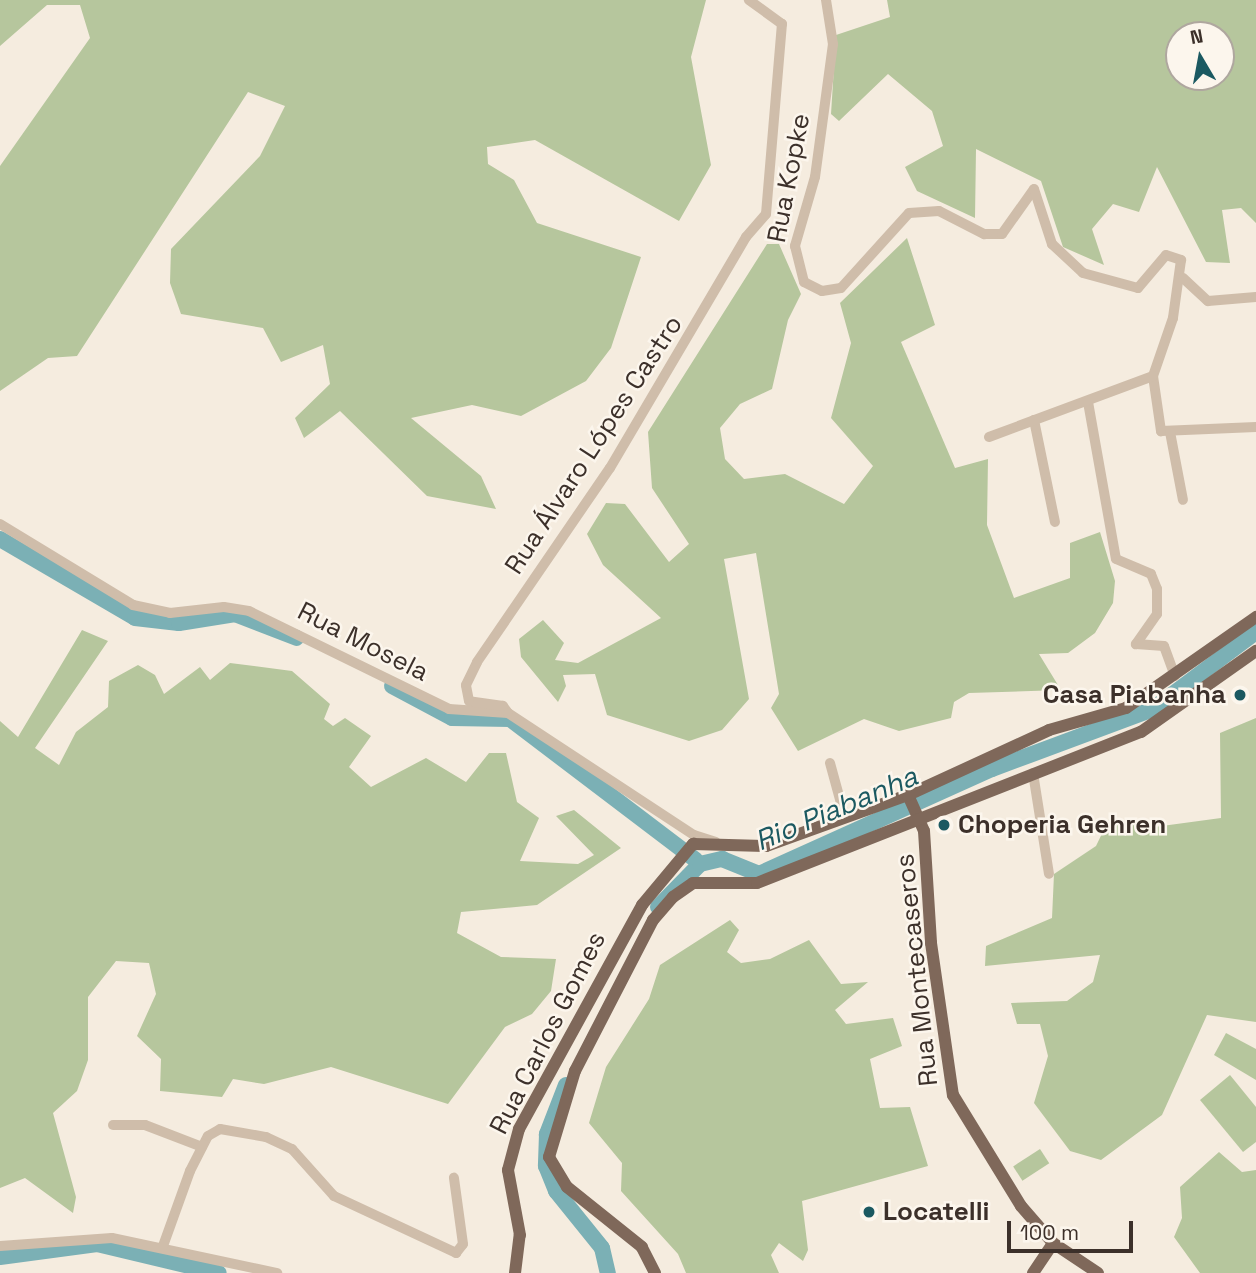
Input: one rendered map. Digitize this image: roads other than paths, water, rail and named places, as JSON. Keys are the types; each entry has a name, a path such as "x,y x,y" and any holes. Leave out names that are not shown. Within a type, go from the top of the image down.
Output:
{"main road":[{"path":"694,839 731,846 766,846 908,795 1049,730 1139,703 1256,617"},
{"path":"655,1273 642,1247 567,1187 549,1157 575,1071 642,940 673,897 693,883 757,883 1159,722 1256,651"},
{"name":"Rua Montecaseros","path":"908,795 925,831 931,943 953,1095 1021,1206 1053,1243 1094,1272"},
{"name":"Rua Carlos Gomes","path":"515,1273 520,1235 508,1170 516,1138 626,932 694,839"},
{"path":"626,932 642,940"},
{"path":"1033,1273 1053,1243"}],"street":[{"name":"Rua Álvaro Lópes Castro","path":"508,713 503,706 469,701 470,675 543,570 561,531 610,468 746,237 766,214 772,171 782,24 749,0"},
{"name":"Rua Kopke","path":"825,0 833,44 815,177 795,246 797,269 812,289 834,291 849,282 909,214 939,211 984,234 1002,233 1020,218 1034,189 1052,244 1083,273 1138,288 1170,254 1181,260 1183,278"},
{"path":"1256,297 1208,301 1183,278 1153,376 1157,426 1170,432 1256,428"},
{"path":"989,437 1153,376"},
{"path":"1088,402 1116,559 1151,574 1157,589 1157,614 1136,644 1164,646 1175,676"},
{"path":"1034,420 1055,522"},
{"path":"1170,432 1182,500"},
{"name":"Rua Mosela","path":"0,524 133,605 170,613 224,607 249,611 449,709 508,713 694,839"},
{"path":"830,763 845,818"},
{"path":"1033,773 1049,874"},
{"path":"113,1125 145,1125 202,1147"},
{"path":"163,1246 202,1147 220,1129 266,1137 310,1164 334,1196 456,1253 463,1244 454,1178"},
{"path":"0,1246 92,1237 163,1246 277,1273"}],"waterway":[{"path":"0,539 135,618 179,623 235,614 297,638"},
{"name":"Rio Piabanha","path":"658,907 700,864 722,859 759,874 992,769 1153,709 1256,632"},
{"path":"392,686 452,718 510,719 696,860"},
{"name":"Rio Piabanha","path":"566,1085 547,1134 546,1166 556,1191 602,1248 608,1273"},
{"path":"0,1257 97,1244 219,1273"}],"place":[{"name":"Casa Piabanha","path":"1240,695"},
{"name":"Choperia Gehren","path":"944,825"},
{"name":"Locatelli","path":"869,1212"}]}
